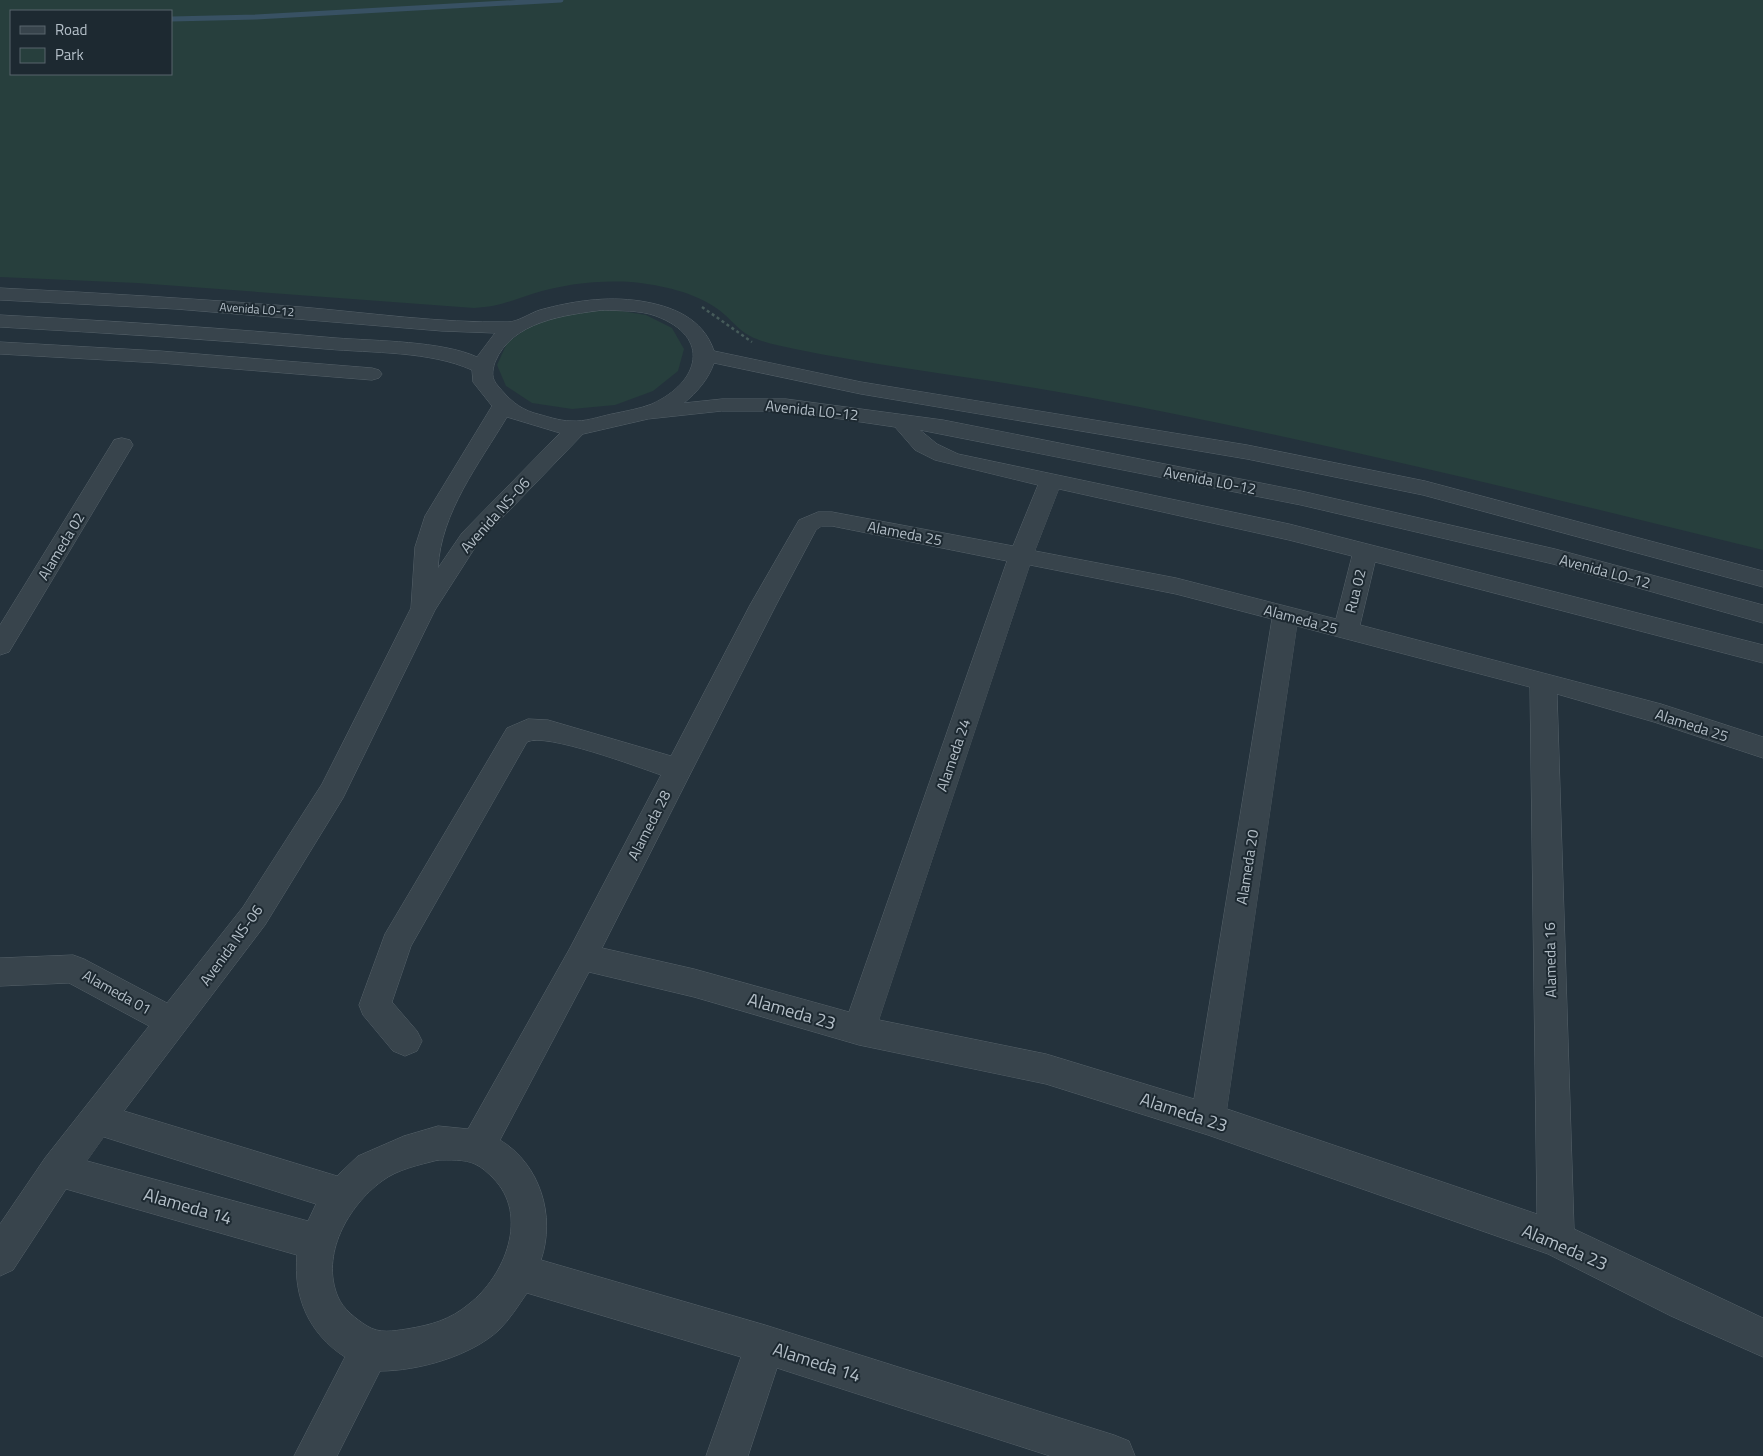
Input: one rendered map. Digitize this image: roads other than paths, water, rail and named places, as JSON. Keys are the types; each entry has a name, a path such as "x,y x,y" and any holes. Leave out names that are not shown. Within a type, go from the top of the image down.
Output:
{"street":[{"name":"Avenida LO-12","path":"0,294 176,303 442,325 514,328"},
{"path":"604,304 635,306 663,312 686,323 700,338 706,356 702,371 691,387 673,401 649,413 576,428 524,417 502,406 483,382 482,368 492,347 514,328 541,316 571,308 604,304"},
{"name":"Avenida LO-12","path":"0,321 181,331 410,350 458,356 482,368"},
{"path":"4,348 55,324"},
{"path":"4,348 169,358 372,374"},
{"name":"Avenida LO-12","path":"706,356 861,388 1247,452 1425,488 1763,579"},
{"name":"Avenida LO-12","path":"649,413 722,405 786,405 902,420 1301,498 1555,557 1763,614"},
{"name":"Avenida NS-06","path":"423,609 427,547 437,516 502,406"},
{"path":"902,420 911,435 926,449 952,459 1289,532 1697,635 1763,654"},
{"name":"Avenida NS-06","path":"0,1257 58,1170 254,916 333,790 423,609 470,538 576,428"},
{"name":"Alameda 02","path":"0,646 122,445"},
{"name":"Alameda 24","path":"859,1030 1021,556 1051,481"},
{"name":"Alameda 28","path":"477,1147 582,957 763,605 807,525 818,519 832,519"},
{"name":"Alameda 25","path":"832,519 1176,586 1543,681 1661,714 1763,748"},
{"name":"Rua 02","path":"1346,630 1365,551"},
{"name":"Alameda 20","path":"1208,1119 1286,614"},
{"name":"Alameda 16","path":"1543,681 1556,1239"},
{"path":"405,1041 375,1005 383,975 396,943 517,736 528,729 548,730 636,755 678,770"},
{"name":"Alameda 23","path":"582,957 694,983 859,1030 1046,1069 1208,1119 1556,1239 1763,1338"},
{"name":"Alameda 01","path":"0,972 73,968 172,1023"},
{"path":"97,1119 342,1195"},
{"path":"438,1143 477,1147 498,1158 518,1179 529,1207 529,1239 519,1272 497,1304 467,1329 432,1345 396,1350 370,1350 337,1328 320,1303 314,1274 317,1242 327,1218 342,1195 370,1169 403,1151 438,1143"},
{"name":"Alameda 14","path":"58,1170 317,1242"},
{"name":"Alameda 14","path":"519,1272 765,1345 1114,1456"},
{"path":"727,1456 765,1345"},
{"path":"315,1456 370,1350"}],"waterway":[{"path":"172,19 256,17 561,0"}]}
